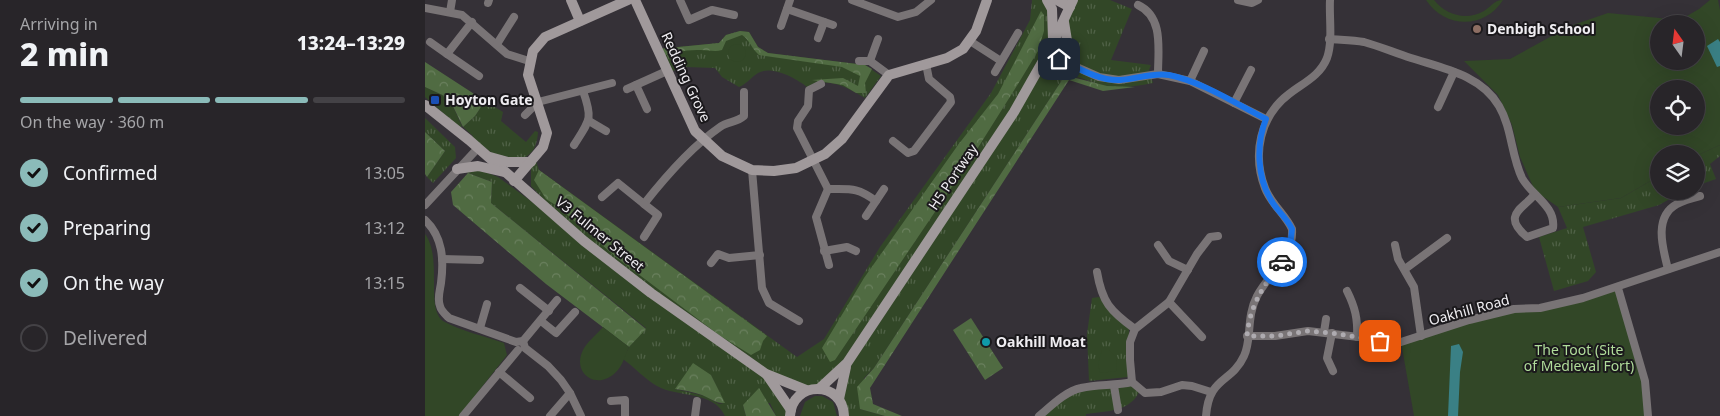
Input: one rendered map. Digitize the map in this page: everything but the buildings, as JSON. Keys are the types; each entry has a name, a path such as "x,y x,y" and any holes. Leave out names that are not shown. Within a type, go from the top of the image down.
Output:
{"street":[{"path":"450,12 452,0"},
{"path":"571,0 580,21"},
{"path":"514,181 543,147 547,133 528,75 529,62 533,51 545,38 628,0"},
{"name":"Redding Grove","path":"635,0 687,116 703,141 722,156 752,170 774,171 796,168 813,162 825,154 842,139 889,75"},
{"path":"680,0 686,22 712,10 734,15"},
{"path":"781,26 790,0"},
{"path":"853,0 898,17 916,12 931,0"},
{"path":"859,61 870,61 889,75 947,58 963,49 970,41 987,0"},
{"path":"1047,0 1052,9 1050,49 1071,65 1099,77 1119,80 1158,74 1189,81 1266,119"},
{"path":"1057,0 1072,4"},
{"path":"1238,0 1252,3 1258,0"},
{"path":"1206,416 1211,392 1221,380 1237,367 1244,356 1252,307 1263,286 1284,260 1290,248 1292,236 1289,222 1271,202 1262,178 1259,146 1266,119 1278,104 1315,76 1323,66 1327,57 1329,39 1329,0"},
{"name":"H5 Portway","path":"820,388 847,364 1014,112 1050,49 1072,4"},
{"path":"1138,5 1148,11 1157,26 1158,74"},
{"path":"425,8 461,15 472,22 507,54 529,62"},
{"path":"787,9 833,25"},
{"path":"497,44 514,17"},
{"path":"1064,21 1071,65"},
{"path":"447,54 472,22"},
{"path":"818,38 824,22"},
{"path":"995,72 1018,33"},
{"path":"870,61 878,39"},
{"path":"1329,39 1363,42 1454,72 1479,84 1499,105 1521,174 1534,195 1550,211 1553,228 1527,237 1520,231 1515,217 1517,210 1534,195"},
{"path":"970,41 1001,62"},
{"path":"430,42 479,76"},
{"path":"1189,81 1204,51"},
{"path":"893,141 908,153 914,151 951,102 950,98 929,79 926,64"},
{"path":"1234,103 1251,70"},
{"path":"627,90 667,71"},
{"path":"1438,107 1454,72"},
{"path":"525,114 538,102 611,83"},
{"path":"821,84 809,90 808,106 798,121 797,128 828,189"},
{"path":"636,86 647,109"},
{"path":"574,145 589,121 590,110 583,91"},
{"path":"644,204 667,175 703,141 722,125 738,122 744,116 744,92"},
{"name":"V3 Fulmer Street","path":"425,105 469,140 584,241 748,362 766,374 806,390"},
{"path":"589,121 606,131"},
{"path":"425,205 478,148"},
{"path":"487,156 508,162 531,162"},
{"path":"457,169 478,166 505,173"},
{"path":"752,170 762,288 769,302 799,321"},
{"path":"602,197 618,183 658,215 644,237"},
{"path":"828,189 854,188 876,201"},
{"path":"866,216 884,188"},
{"path":"828,189 818,209 816,218 829,266"},
{"path":"1673,200 1676,205"},
{"path":"1669,269 1662,242 1661,228 1668,213 1676,205 1689,200"},
{"path":"425,220 437,237 442,259 439,306 449,318 480,328 521,345 548,366 571,393 581,416"},
{"path":"1205,230 1214,237 1197,254 1169,302 1135,329 1130,342 1131,382 1140,390 1151,394 1182,385 1211,392"},
{"path":"1405,270 1447,238"},
{"path":"1158,244 1169,260 1188,270"},
{"path":"1395,245 1398,259 1414,287 1421,336"},
{"path":"824,252 847,247 856,251"},
{"name":"Oakhill Road","path":"1247,336 1328,332 1380,341 1401,342 1514,309 1558,305 1618,288 1720,252"},
{"path":"711,263 717,254 729,258 759,255"},
{"path":"442,259 480,260"},
{"path":"1097,272 1100,292 1106,302 1119,317 1135,329"},
{"path":"520,288 549,311"},
{"path":"1618,288 1641,364 1648,416"},
{"path":"1347,292 1355,308 1358,321 1357,337"},
{"path":"463,416 557,300"},
{"path":"1169,302 1202,337"},
{"path":"480,328 487,304"},
{"path":"541,321 559,335 575,312"},
{"path":"1325,319 1328,332 1327,358 1333,371"},
{"name":"H5 Portway","path":"839,399 847,364"},
{"path":"499,372 530,398"},
{"name":"V3 Fulmer Street","path":"766,374 791,413"},
{"path":"1039,416 1057,401 1080,388 1113,386 1131,382"},
{"path":"1113,386 1118,410"},
{"path":"791,413 799,395 806,390 820,388 834,394 839,399 845,416"},
{"path":"550,416 571,393"},
{"path":"611,401 625,400 631,395"},
{"path":"625,400 625,416"},
{"path":"695,416 697,401"}],"green space":[{"path":"1032,0 1047,0 1053,24 1047,53 1070,65 1065,37 1073,0 1110,0 1132,9 1111,60 1151,65 1149,70 1153,83 1109,87 1073,77 1062,80 874,368 864,378 860,409 885,416 845,416 843,405 846,365 813,388 767,374 790,416 776,416 770,403 743,405 746,416 725,416 712,402 704,398 665,390 657,386 623,359 629,347 646,328 491,203 492,182 466,172 480,170 498,177 581,238 531,186 531,162 535,158 539,170 797,357 824,339 880,247 991,93 1030,20","holes":["711,375 724,403 719,404 705,396 675,389"]},
{"path":"1426,0 1434,0 1450,13 1470,16 1484,11 1495,2 1503,0 1495,10 1486,16 1465,22 1444,16 1434,10"},
{"path":"1710,0 1718,0 1720,10 1720,145 1705,152 1705,145 1650,145 1650,181 1621,198 1558,207 1535,191 1520,157 1512,125 1498,95 1464,61 1510,59 1570,26 1608,13 1650,17 1650,70 1705,70 1705,15 1689,15"},
{"path":"1041,11 1044,15 1044,31 1038,51 974,154 835,360 830,362 822,348 864,278 958,145 998,94"},
{"path":"740,31 749,32 758,47 768,53 865,65 881,76 865,98 836,84 822,83 807,87 791,77 770,71 758,73 739,87 722,77 715,68 686,67 669,72 658,49 719,43 726,35"},
{"path":"740,31 749,32 758,47 768,53 865,65 872,69 865,83 866,93 856,93 843,85 812,80 843,78 858,86 860,76 842,67 759,55 742,35 726,41 722,50 719,51 687,51 664,56 658,49 719,43 726,35"},
{"path":"733,44 741,44 746,49 744,60 733,62 728,57 728,49"},
{"path":"425,62 485,101 475,116 463,127 449,98 425,87"},
{"path":"1068,76 1107,86 1135,87 1103,91 1069,80 870,388 873,404 902,416 885,416 860,409 857,387 874,368 1062,80"},
{"path":"425,87 449,98 462,126 460,128 425,97"},
{"path":"485,101 503,112 501,121 526,142 535,131 538,132 537,142 528,155 520,160 492,153 472,138 473,136 463,127 475,116"},
{"path":"425,118 455,147 456,158 433,183 427,177 445,151 425,132"},
{"path":"425,132 445,151 427,177 425,174"},
{"path":"1720,145 1720,156 1710,164 1716,179 1705,183 1705,152"},
{"path":"539,170 767,336 760,350 751,355 719,335 617,258 557,206 546,199 534,180"},
{"path":"468,173 492,182 491,203 646,329 629,347 546,284 453,205 451,192"},
{"path":"1650,181 1650,200 1668,200 1659,205 1583,227 1596,272 1588,281 1554,291 1539,237 1567,228 1558,207 1621,198"},
{"path":"425,234 433,256 434,294 438,314 443,321 450,325 504,343 507,355 459,416 425,416"},
{"name":"The Toot (Site of Medieval Fort)","path":"1618,288 1639,356 1648,416 1414,416 1401,342 1469,320 1540,308"},
{"path":"1099,297 1129,328 1128,377 1089,381 1087,334 1092,298"},
{"path":"971,318 1003,368 985,380 953,330"},
{"path":"603,327 629,347 617,371 610,377 595,380 583,373 580,359 585,347"},
{"path":"1102,350 1109,350 1117,358 1116,371 1100,373 1098,364"},
{"path":"693,363 711,375 725,403 716,402 695,393 675,389"},
{"path":"1132,382 1140,390 1131,403 1117,409 1086,414 1086,416 1039,416 1080,388"},
{"path":"759,388 776,416 746,416 743,405"},
{"path":"815,396 822,396 833,402 837,416 800,416 805,402"}],"water":[{"path":"1718,39 1720,42 1720,66 1717,67 1707,46"},
{"path":"1459,344 1463,352 1458,416 1448,416 1451,346"}],"way so far":[{"path":"1282,262 1257,296 1252,307 1247,336 1275,336 1308,331 1380,341"}],"place":[{"name":"Denbigh School","path":"1477,29"},
{"name":"Hoyton Gate","path":"435,100"},
{"name":"Oakhill Moat","path":"986,342"}],"route":[{"path":"1059,59 1099,77 1119,80 1158,74 1172,76 1189,81 1266,119 1259,146 1262,178 1271,202 1289,222 1292,229 1290,248 1282,262"}]}
